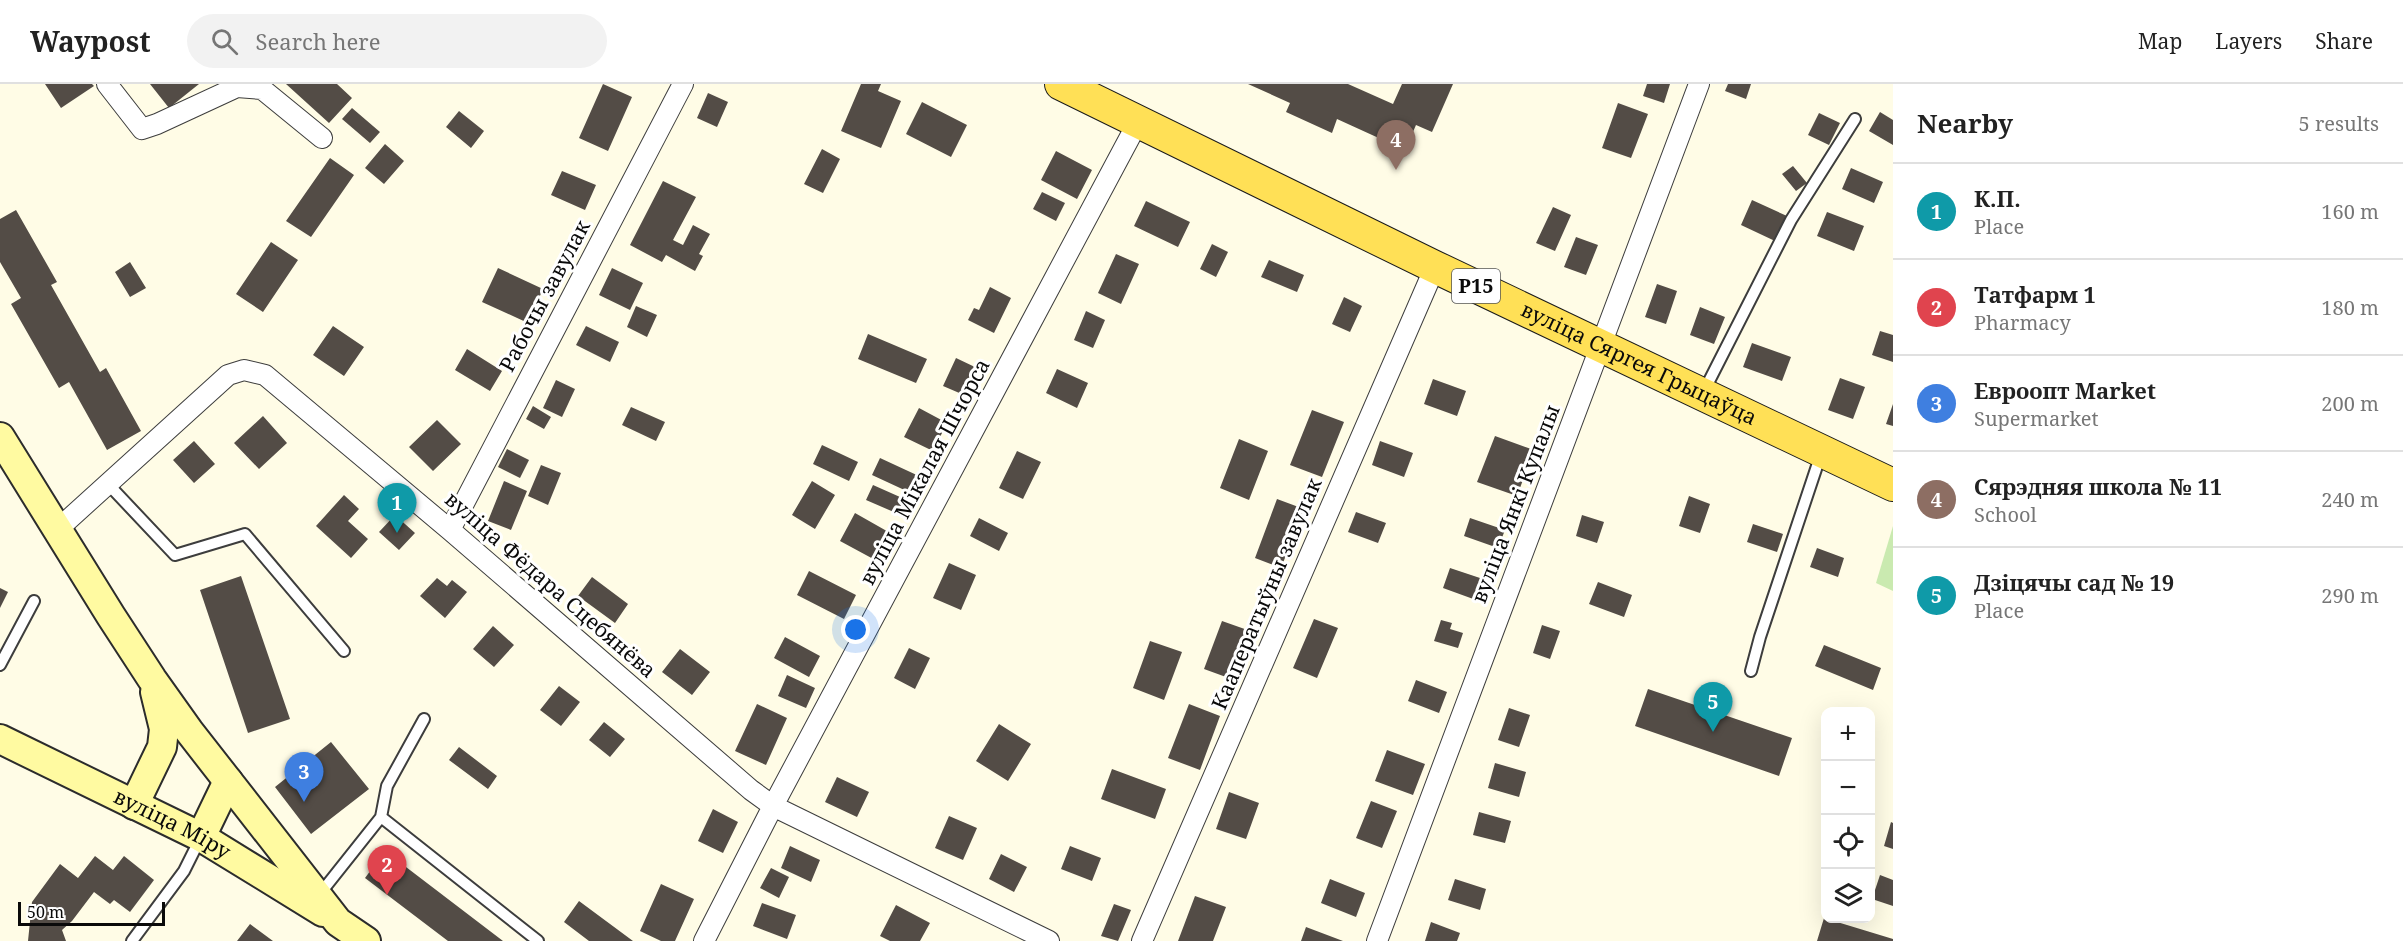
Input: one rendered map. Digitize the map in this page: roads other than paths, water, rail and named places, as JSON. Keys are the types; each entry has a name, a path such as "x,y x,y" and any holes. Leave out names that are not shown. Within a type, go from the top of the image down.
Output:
{"main road":[{"name":"вуліца Сяргея Грыцаўца","path":"1061,84 1435,267 1893,485"}],"street":[{"path":"107,84 142,129 237,87 262,89 322,138"},
{"name":"Рабочы завулак","path":"450,530 683,84"},
{"name":"вуліца Янкі Купалы","path":"1377,941 1700,84"},
{"name":"вуліца Мікалая Шчорса","path":"704,941 773,806 1138,122"},
{"name":"Кааператыўны завулак","path":"1143,941 1435,267"},
{"name":"вуліца Фёдара Сцебянёва","path":"58,529 228,375 244,370 265,375 450,530 751,790 773,806 1049,941"},
{"path":"0,437 152,679 189,731 338,922"},
{"path":"134,805 155,766 164,738 152,679"},
{"name":"вуліца Міру","path":"0,739 201,837 366,941"},
{"path":"201,837 228,781"}],"lane":[{"path":"1703,393 1791,220 1855,119"},
{"path":"1751,670 1822,451"},
{"path":"108,484 176,555 245,534 344,651"},
{"path":"0,665 34,602"},
{"path":"318,896 381,817 387,786 424,719"},
{"path":"381,817 535,940"},
{"path":"132,941 184,871 201,837"}],"place":[{"name":"Сярэдняя школа № 11","path":"1396,170"},
{"name":"К.П.","path":"397,533"},
{"name":"Дзіцячы сад № 19","path":"1713,732"},
{"name":"Евроопт Market","path":"304,802"},
{"name":"Татфарм 1","path":"387,895"}]}
